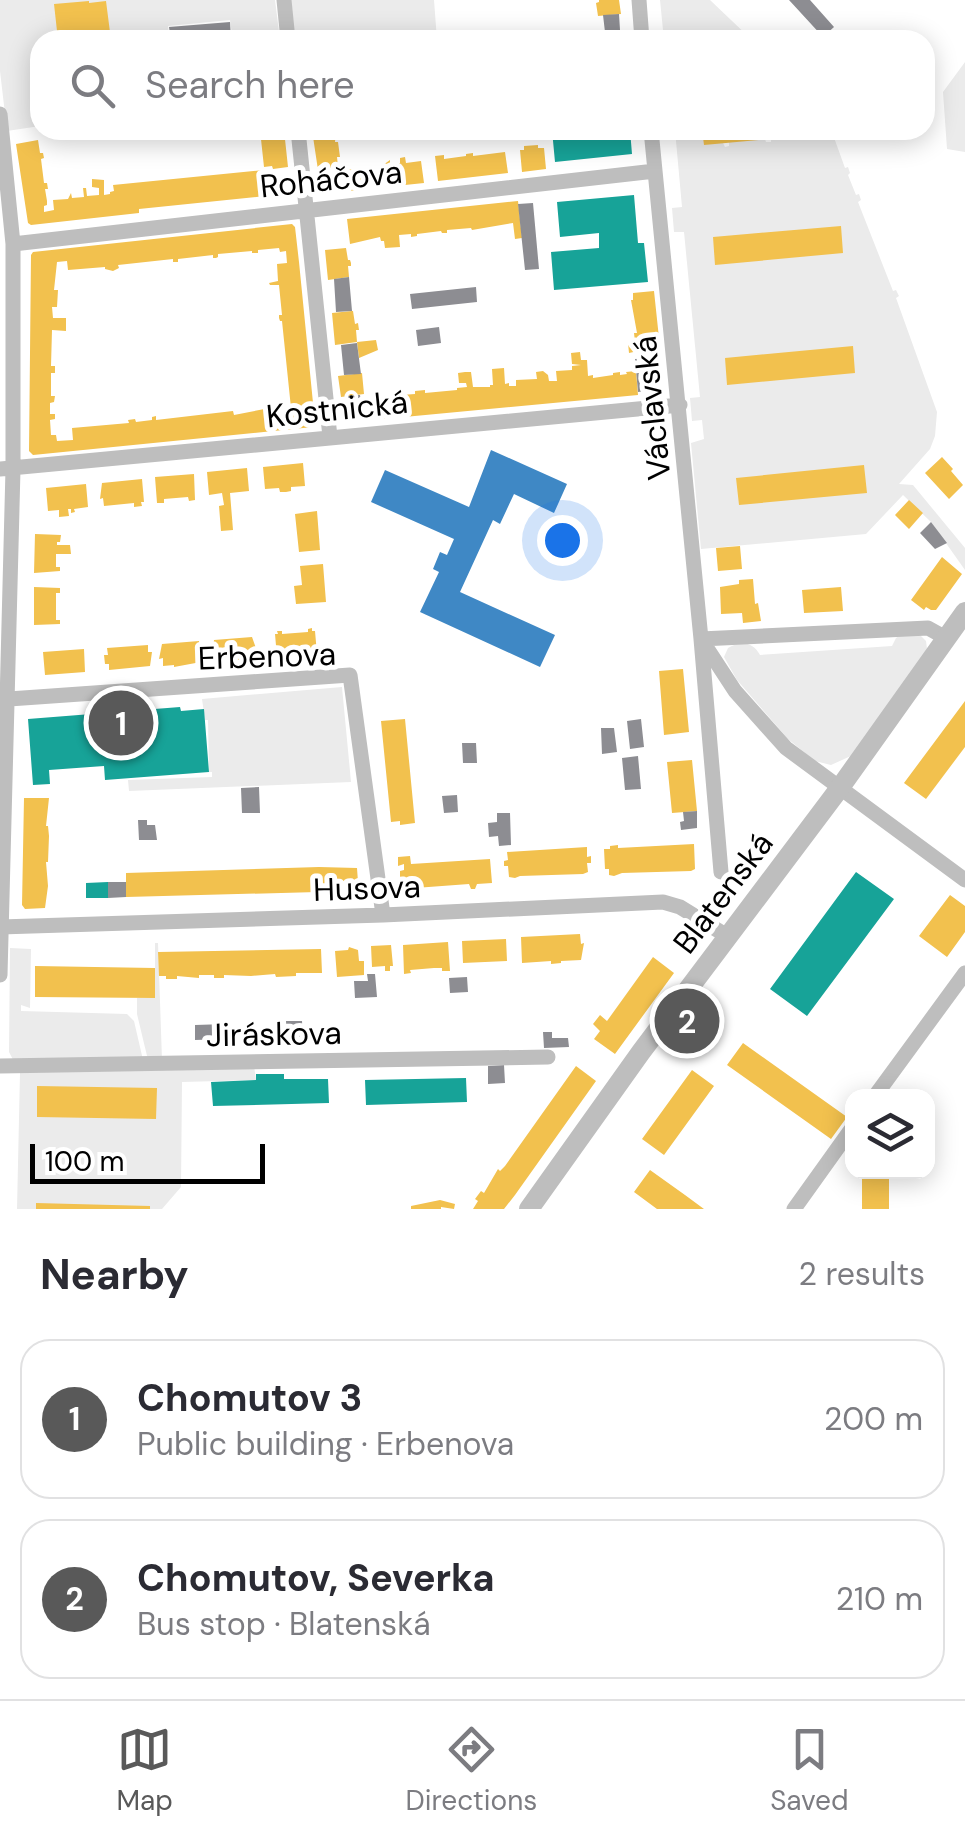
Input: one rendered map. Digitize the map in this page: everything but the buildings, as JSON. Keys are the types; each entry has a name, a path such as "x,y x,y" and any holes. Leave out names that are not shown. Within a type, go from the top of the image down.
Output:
{"street":[{"path":"284,0 287,30"},
{"path":"639,0 641,30"},
{"path":"0,114 13,244 6,469 8,698 0,975"},
{"path":"299,140 330,437"},
{"name":"Václavská","path":"652,140 680,405 721,872"},
{"name":"Roháčova","path":"13,244 655,172"},
{"name":"Kostnická","path":"6,469 680,405"},
{"name":"Blatenská","path":"529,1209 965,612"},
{"path":"701,639 928,628 946,638"},
{"name":"Václavská","path":"701,639 735,692 786,748 965,880"},
{"name":"Erbenova","path":"8,698 350,675 383,915"},
{"name":"Husova","path":"1,927 663,902 680,907 728,936"},
{"path":"880,1089 965,973"},
{"name":"Jiráskova","path":"0,1066 548,1057"},
{"path":"794,1209 845,1138"}],"shaded area":[{"path":"0,0 275,0 279,30 232,30 230,20 168,26 168,30 30,30 30,128 7,131 0,71"},
{"path":"284,0 434,0 436,30 287,30"},
{"path":"660,0 710,0 742,30 663,30"},
{"path":"965,62 965,152 947,149 943,92"},
{"path":"676,140 715,140 725,147 729,142 753,140 835,140 856,195 859,194 858,202 893,291 899,296 896,298 937,412 930,449 899,484 913,485 965,548 965,570 931,522 903,495 866,534 701,549 691,443 704,439 702,420 692,421 690,398 700,397 684,232 674,232 672,208 682,207"},
{"path":"905,632 918,633 926,641 927,649 853,755 831,765 815,761 788,739 737,680 724,657 728,648 742,643 754,647 760,655 892,646"},
{"path":"342,687 351,782 129,791 128,780 212,777 208,720 202,699"},
{"path":"155,943 162,1060 254,1066 256,1080 182,1082 181,1187 162,1209 17,1209 20,1073 9,1052 10,948 31,949 30,1008 21,1005 21,1011 127,1014 134,1021 143,1060 148,1060 137,998 155,998"}],"place":[{"name":"Chomutov 3","path":"121,723"},
{"name":"Chomutov, Severka","path":"687,1021"}]}
